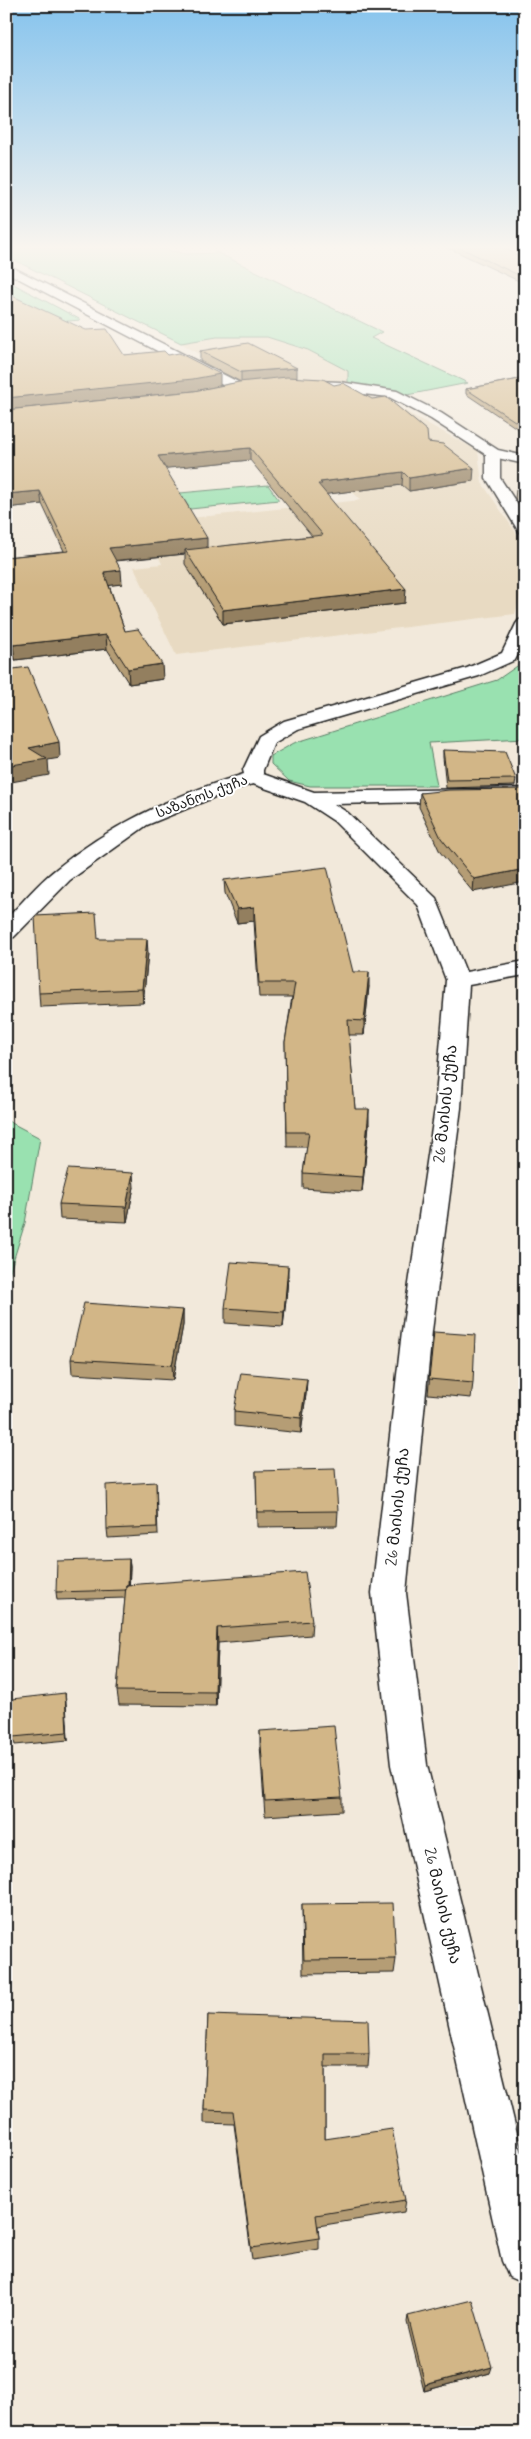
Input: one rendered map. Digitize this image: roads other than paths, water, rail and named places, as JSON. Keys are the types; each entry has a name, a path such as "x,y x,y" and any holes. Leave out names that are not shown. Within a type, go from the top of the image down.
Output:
{"street":[{"path":"191,360 245,387 221,391"},
{"path":"305,384 340,386 392,394 436,416 493,453 525,460"},
{"path":"493,453 493,478 525,529"},
{"path":"254,777 253,770 266,740 291,725 473,672 508,656 525,624"},
{"name":"საზანოს ქუჩა","path":"6,932 62,875 140,821 227,785 254,777 312,798 525,794"},
{"name":"26 მაისის ქუჩა","path":"312,798 342,817 428,903 458,980 448,1108 417,1331 389,1593 409,1765 525,2261"},
{"path":"458,980 525,968"}]}
